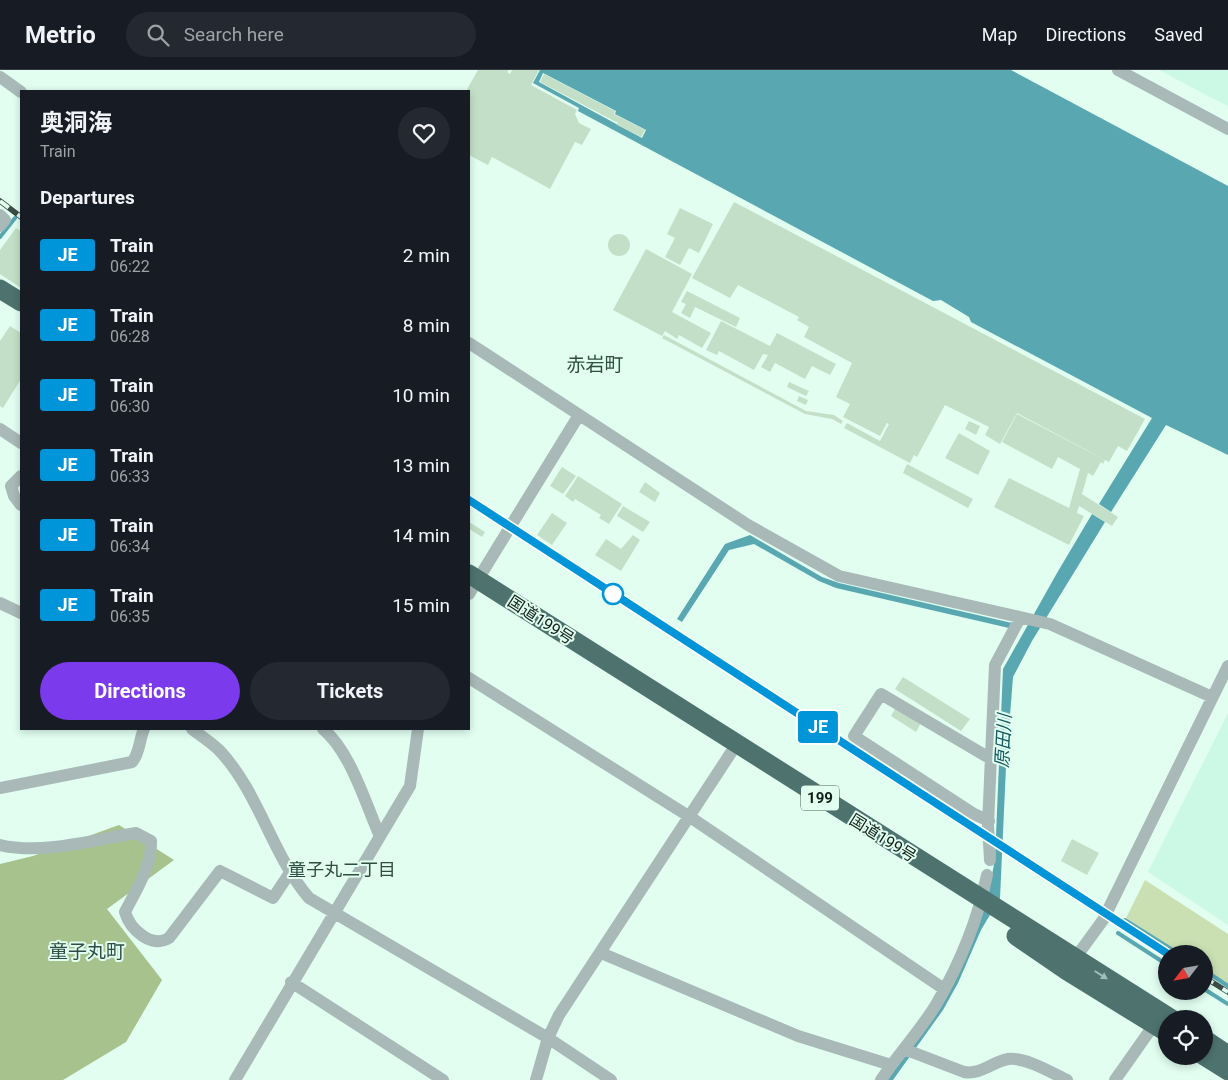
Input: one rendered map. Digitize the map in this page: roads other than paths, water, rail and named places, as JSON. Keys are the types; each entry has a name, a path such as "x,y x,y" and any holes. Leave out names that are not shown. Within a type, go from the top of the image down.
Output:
{"highway":[{"path":"0,289 20,301"},
{"path":"0,302 20,313"},
{"name":"国道199号","path":"471,585 1158,1018"},
{"path":"1213,1045 1228,1055"},
{"path":"1213,1062 1228,1071"}],"street":[{"path":"1118,70 1228,129"},
{"path":"0,77 20,91"},
{"path":"0,216 5,220 0,226"},
{"path":"470,344 748,525 839,576 1050,624 1212,698"},
{"path":"471,585 579,415"},
{"path":"0,429 20,442"},
{"path":"20,477 11,486 14,496 20,504"},
{"path":"0,603 20,613"},
{"path":"990,860 989,823 995,665 1020,618"},
{"path":"1070,964 1104,920 1228,666"},
{"path":"470,679 690,817 944,989"},
{"path":"989,823 854,736 881,694 991,759"},
{"path":"0,788 132,762 137,756 144,730"},
{"path":"193,730 219,750 240,779 296,883 309,898 548,1038 611,1080"},
{"path":"324,730 332,736 345,759 379,834"},
{"path":"234,1080 379,834 410,786 418,730"},
{"path":"536,1080 548,1038 559,1016 733,750"},
{"path":"0,845 14,848 54,847 136,833 147,838 151,841 148,864 125,912 134,929 153,942 161,943 169,938 220,871 273,898 291,872"},
{"path":"880,1080 944,989 980,905 987,875"},
{"path":"601,953 798,1036 890,1066"},
{"path":"291,982 443,1080"},
{"path":"1115,1080 1158,1029"},
{"path":"904,1048 964,1072 974,1074 1010,1059 1036,1065 1067,1080"}],"water":[{"path":"540,70 1011,70 1228,186 1228,455 1166,425 1111,512 1099,504 1152,418 971,322 969,317 941,300 933,301 578,111 579,108 533,83","holes":["543,73 616,111 615,114 646,130 642,138 539,82"]},
{"name":"原田川","path":"1092,514 1105,522 1032,641 1013,677 1006,767 1000,898 981,930 958,983 943,1010 893,1080 884,1080 937,1007 989,891 995,859 1003,669"},
{"path":"750,535 822,577 839,583 1012,623 1009,628 836,588 819,581 754,544 729,550 682,622 677,619 725,544"}],"waterway":[{"path":"0,237 15,218"},
{"path":"1125,920 1165,945"},
{"path":"1118,933 1158,959"},
{"path":"1213,976 1228,986"},
{"path":"1213,995 1228,1004"}],"railway":[{"path":"0,201 20,216"},
{"path":"470,501 1158,948"},
{"path":"1213,983 1228,992"}],"train":[{"name":"JE","path":"470,501 1158,947"}],"district":[{"name":"赤岩町","path":"595,364"},
{"name":"童子丸二丁目","path":"342,869"},
{"name":"童子丸町","path":"87,951"}]}
